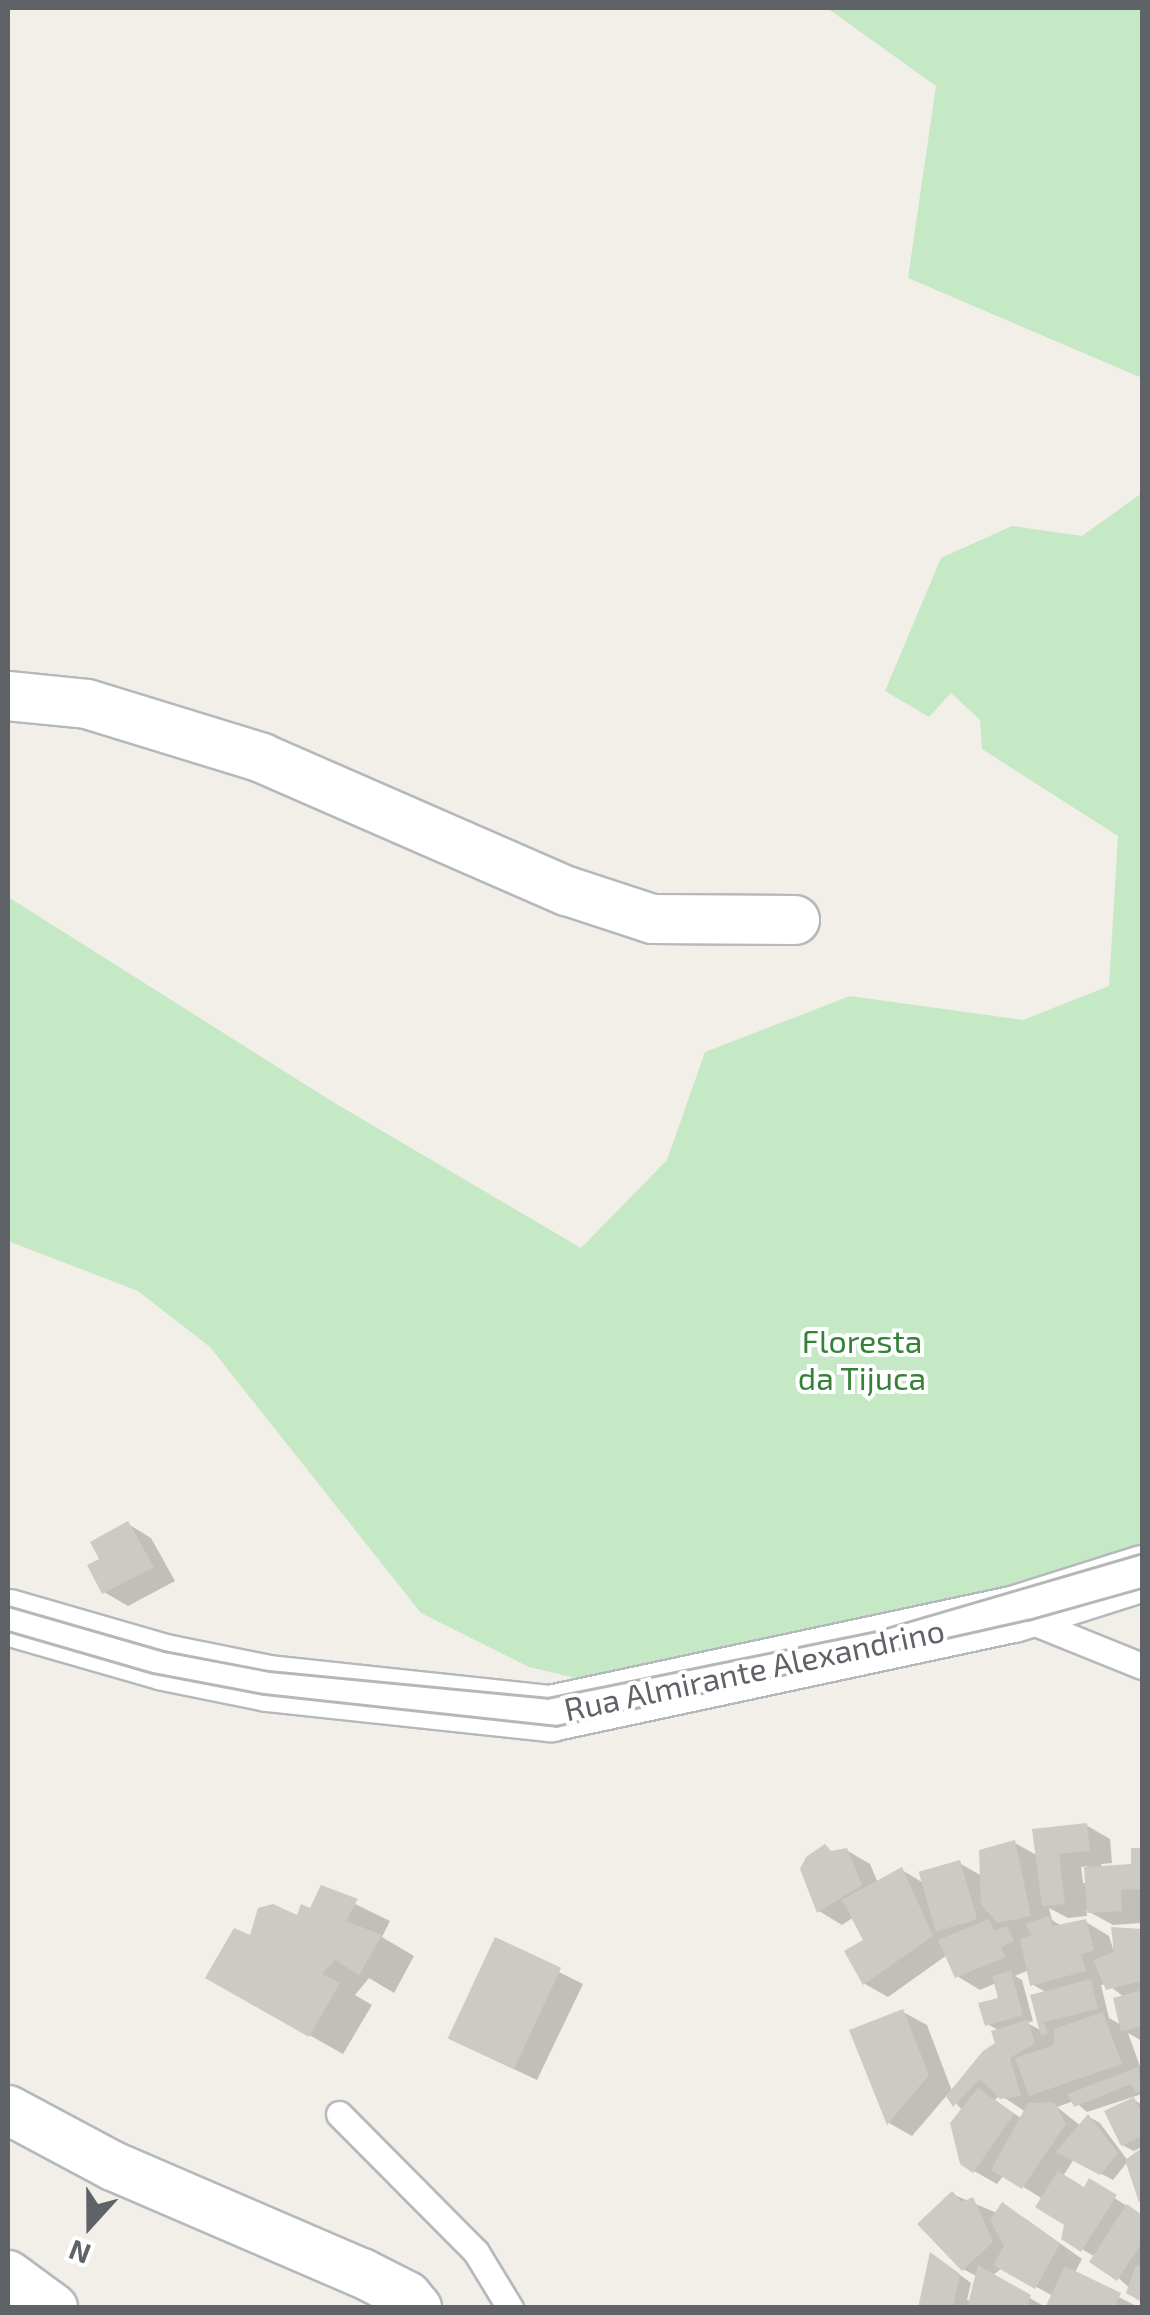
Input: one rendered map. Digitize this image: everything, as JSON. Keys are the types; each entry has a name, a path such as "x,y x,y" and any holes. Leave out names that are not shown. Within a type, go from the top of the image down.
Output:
{"street":[{"path":"8,696 87,704 262,758 567,890 652,919 795,920"},
{"name":"Rua Almirante Alexandrino","path":"8,1617 164,1662 268,1683 550,1712 1014,1614 1142,1574"},
{"path":"8,2110 113,2166 362,2273 407,2296 417,2308"},
{"path":"8,2275 53,2308"}],"lane":[{"path":"1014,1614 1142,1666"},
{"path":"339,2114 476,2252 510,2308"}],"green space":[{"path":"827,8 1142,8 1142,378 908,278 936,86"},
{"name":"Floresta da Tijuca","path":"1142,493 1142,1562 589,1681 529,1667 421,1613 210,1347 138,1291 8,1241 8,897 333,1102 581,1248 667,1160 705,1052 850,996 1023,1020 1109,986 1118,836 982,749 980,720 951,693 929,717 885,691 941,558 1012,526 1082,536"}],"building":[{"path":"128,1521 154,1567 102,1594 87,1565 99,1559 90,1542"},
{"path":"1087,1823 1090,1851 1059,1854 1065,1904 1042,1906 1032,1829"},
{"path":"1015,1840 1031,1916 997,1923 981,1904 979,1850"},
{"path":"825,1844 831,1851 847,1848 862,1885 817,1913 800,1869 806,1857"},
{"path":"1131,1848 1142,1848 1142,1889 1121,1890 1122,1911 1087,1913 1084,1867 1131,1864"},
{"path":"960,1860 977,1920 936,1931 919,1872"},
{"path":"902,1867 933,1936 863,1985 844,1951 863,1940 842,1900"},
{"path":"321,1885 358,1899 346,1921 382,1935 359,1975 335,1960 322,1974 340,1983 309,2037 205,1978 234,1928 250,1935 258,1908 273,1904 297,1915 301,1904 310,1908"},
{"path":"1049,1916 1052,1926 1086,1919 1094,1950 1081,1955 1086,1971 1030,1986 1020,1939 1032,1935 1025,1924"},
{"path":"989,1919 994,1931 1007,1926 1014,1941 1001,1947 1006,1957 955,1978 938,1940"},
{"path":"1111,1927 1142,1929 1142,1981 1106,1990 1093,1960 1114,1952"},
{"path":"495,1937 561,1968 514,2069 448,2039"},
{"path":"1011,1971 1023,2015 985,2026 978,2003 998,1998 992,1976"},
{"path":"1091,1979 1098,2009 1044,2022 1048,2034 1041,2036 1030,1995"},
{"path":"1142,1990 1142,2026 1121,2032 1113,1998"},
{"path":"903,2009 929,2075 887,2125 849,2030"},
{"path":"1103,2012 1122,2064 1029,2096 1015,2058 1054,2045 1054,2029"},
{"path":"1028,2020 1035,2043 1010,2058 1021,2096 1000,2099 980,2079 953,2107 946,2096 983,2051 995,2043 991,2031"},
{"path":"1138,2067 1142,2092 1135,2092 1131,2084 1074,2107 1068,2094"},
{"path":"978,2088 1014,2114 973,2173 960,2164 950,2123"},
{"path":"1134,2097 1142,2115 1142,2136 1121,2146 1104,2111"},
{"path":"1054,2102 1066,2124 1022,2189 991,2170 1028,2103"},
{"path":"1088,2114 1118,2153 1100,2175 1056,2152"},
{"path":"1142,2148 1142,2201 1139,2202 1125,2160"},
{"path":"1058,2171 1084,2187 1089,2178 1117,2195 1081,2252 1061,2239 1064,2225 1035,2207"},
{"path":"952,2191 962,2202 973,2197 993,2242 962,2271 917,2224"},
{"path":"1002,2202 1060,2244 1035,2289 993,2265 1004,2246 990,2220"},
{"path":"1127,2204 1142,2215 1142,2242 1117,2281 1089,2262"},
{"path":"930,2252 960,2274 953,2308 918,2308"},
{"path":"978,2265 1031,2295 1027,2308 967,2308"},
{"path":"1136,2265 1142,2268 1142,2302 1126,2293"},
{"path":"1065,2266 1121,2293 1114,2308 1045,2308"}],"tram line":[{"path":"8,1606 164,1651 269,1671 547,1698 876,1631 1142,1553"},
{"path":"8,1631 153,1673 263,1694 556,1726 1028,1620 1142,1588"}]}
